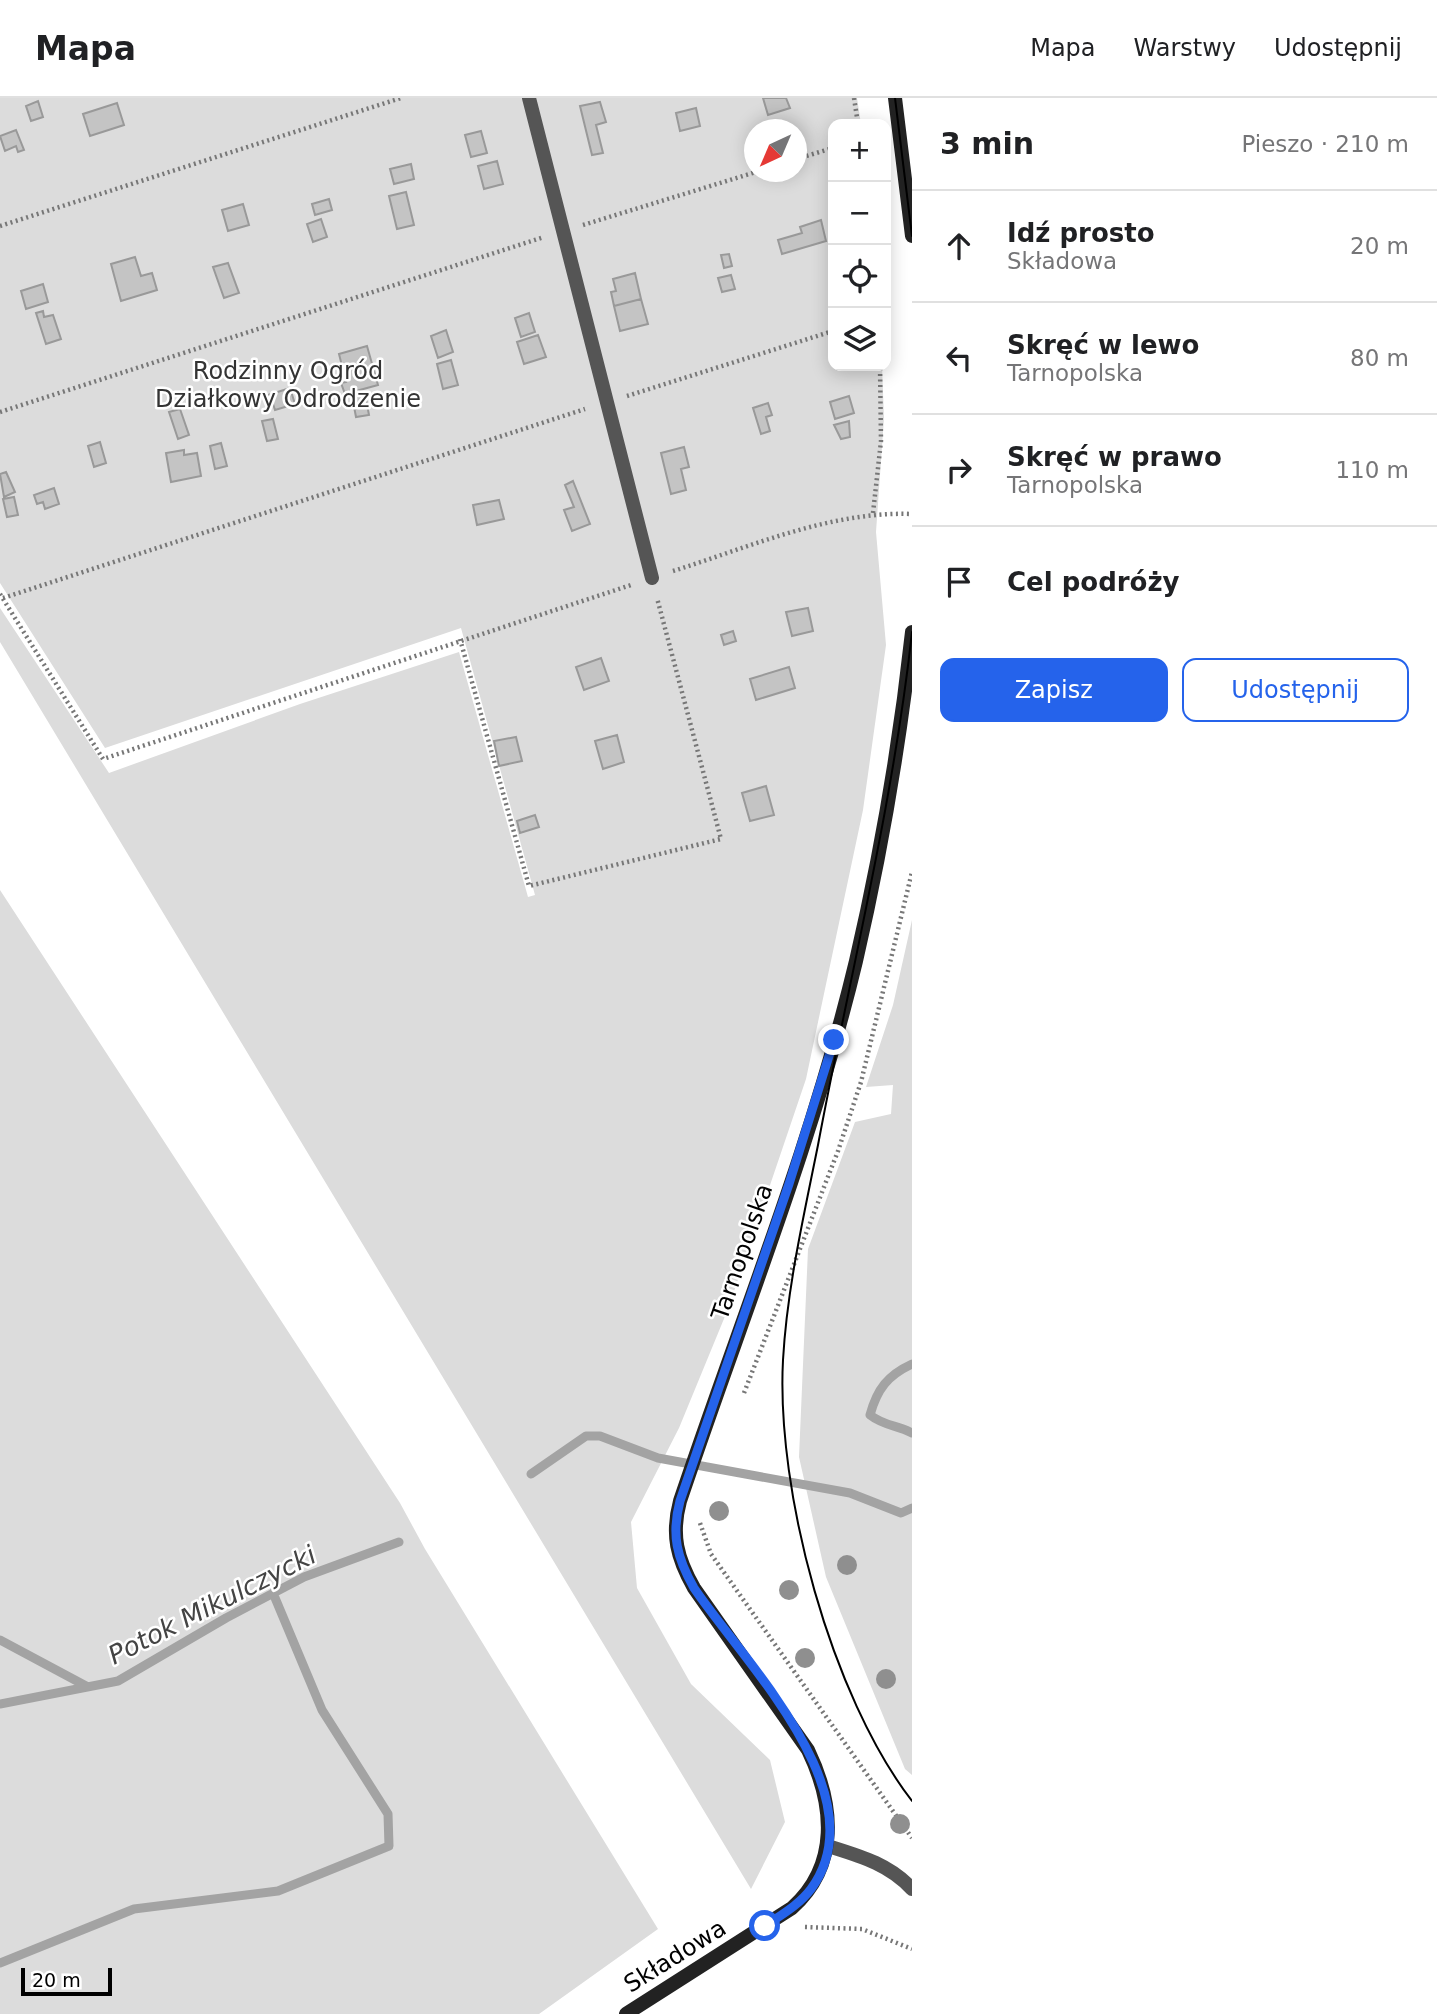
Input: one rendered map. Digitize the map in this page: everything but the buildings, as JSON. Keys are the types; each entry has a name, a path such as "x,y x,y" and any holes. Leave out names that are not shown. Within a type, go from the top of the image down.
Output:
{"main road":[{"path":"895,98 912,236"},
{"name":"Tarnopolska","path":"828,1846 828,1808 817,1768 808,1750 708,1609 682,1567 674,1534 680,1501 810,1123 855,963 887,808 912,632"},
{"name":"Składowa","path":"626,2014 792,1908 814,1882 828,1846"}],"street":[{"path":"529,98 652,578"},
{"path":"828,1846 873,1860 912,1889"}],"path":[{"path":"0,226 401,98"},
{"path":"854,98 857,119"},
{"path":"807,156 828,149"},
{"path":"0,412 744,176"},
{"path":"828,333 1,596 103,759 460,639 841,519 873,513 912,514"},
{"path":"873,513 881,441 880,371"},
{"path":"460,639 529,886 721,839 652,578"},
{"path":"743,1397 838,1151 861,1082 912,872"},
{"path":"699,1519 711,1554 912,1838"},
{"path":"797,1930 830,1926 862,1929 912,1949"}],"green space":[{"name":"Rodzinny Ogród Działkowy Odrodzenie","path":"0,98 857,98 860,119 828,119 828,371 882,371 884,418 876,532 886,645 863,810 806,1079 728,1309 679,1428 631,1522 637,1588 691,1684 770,1760 785,1822 751,1889 0,642 0,608 109,773 300,704 459,652 528,897 535,895 461,628 105,748 0,583"},
{"path":"0,890 400,1503 425,1549 658,1929 539,2014 0,2014"},
{"path":"912,920 912,1775 905,1769 826,1577 799,1457 808,1249 855,1122 891,1114 893,1085 866,1087 893,1005"}],"waterway":[{"name":"Potok Mikulczycki","path":"912,1364 896,1373 885,1384 870,1415 912,1433"},
{"name":"Potok Mikulczycki","path":"531,1474 586,1436 600,1436 658,1458 850,1493 901,1513 912,1508"},
{"name":"Potok Mikulczycki","path":"0,1704 118,1681 226,1618 304,1577 399,1542"},
{"path":"0,1963 134,1909 278,1891 389,1846 388,1814 322,1710 273,1593"},
{"path":"0,1640 88,1687"}],"tram line":[{"path":"895,98 912,236"},
{"path":"912,632 894,761 797,1252 783,1360 783,1413 789,1470 799,1530 814,1591 857,1706 883,1757 912,1801"}],"route":[{"path":"765,1926 802,1899 818,1876 828,1846 828,1808 817,1768 808,1750 694,1588 682,1567 674,1534 680,1501 789,1184 834,1040"}]}
